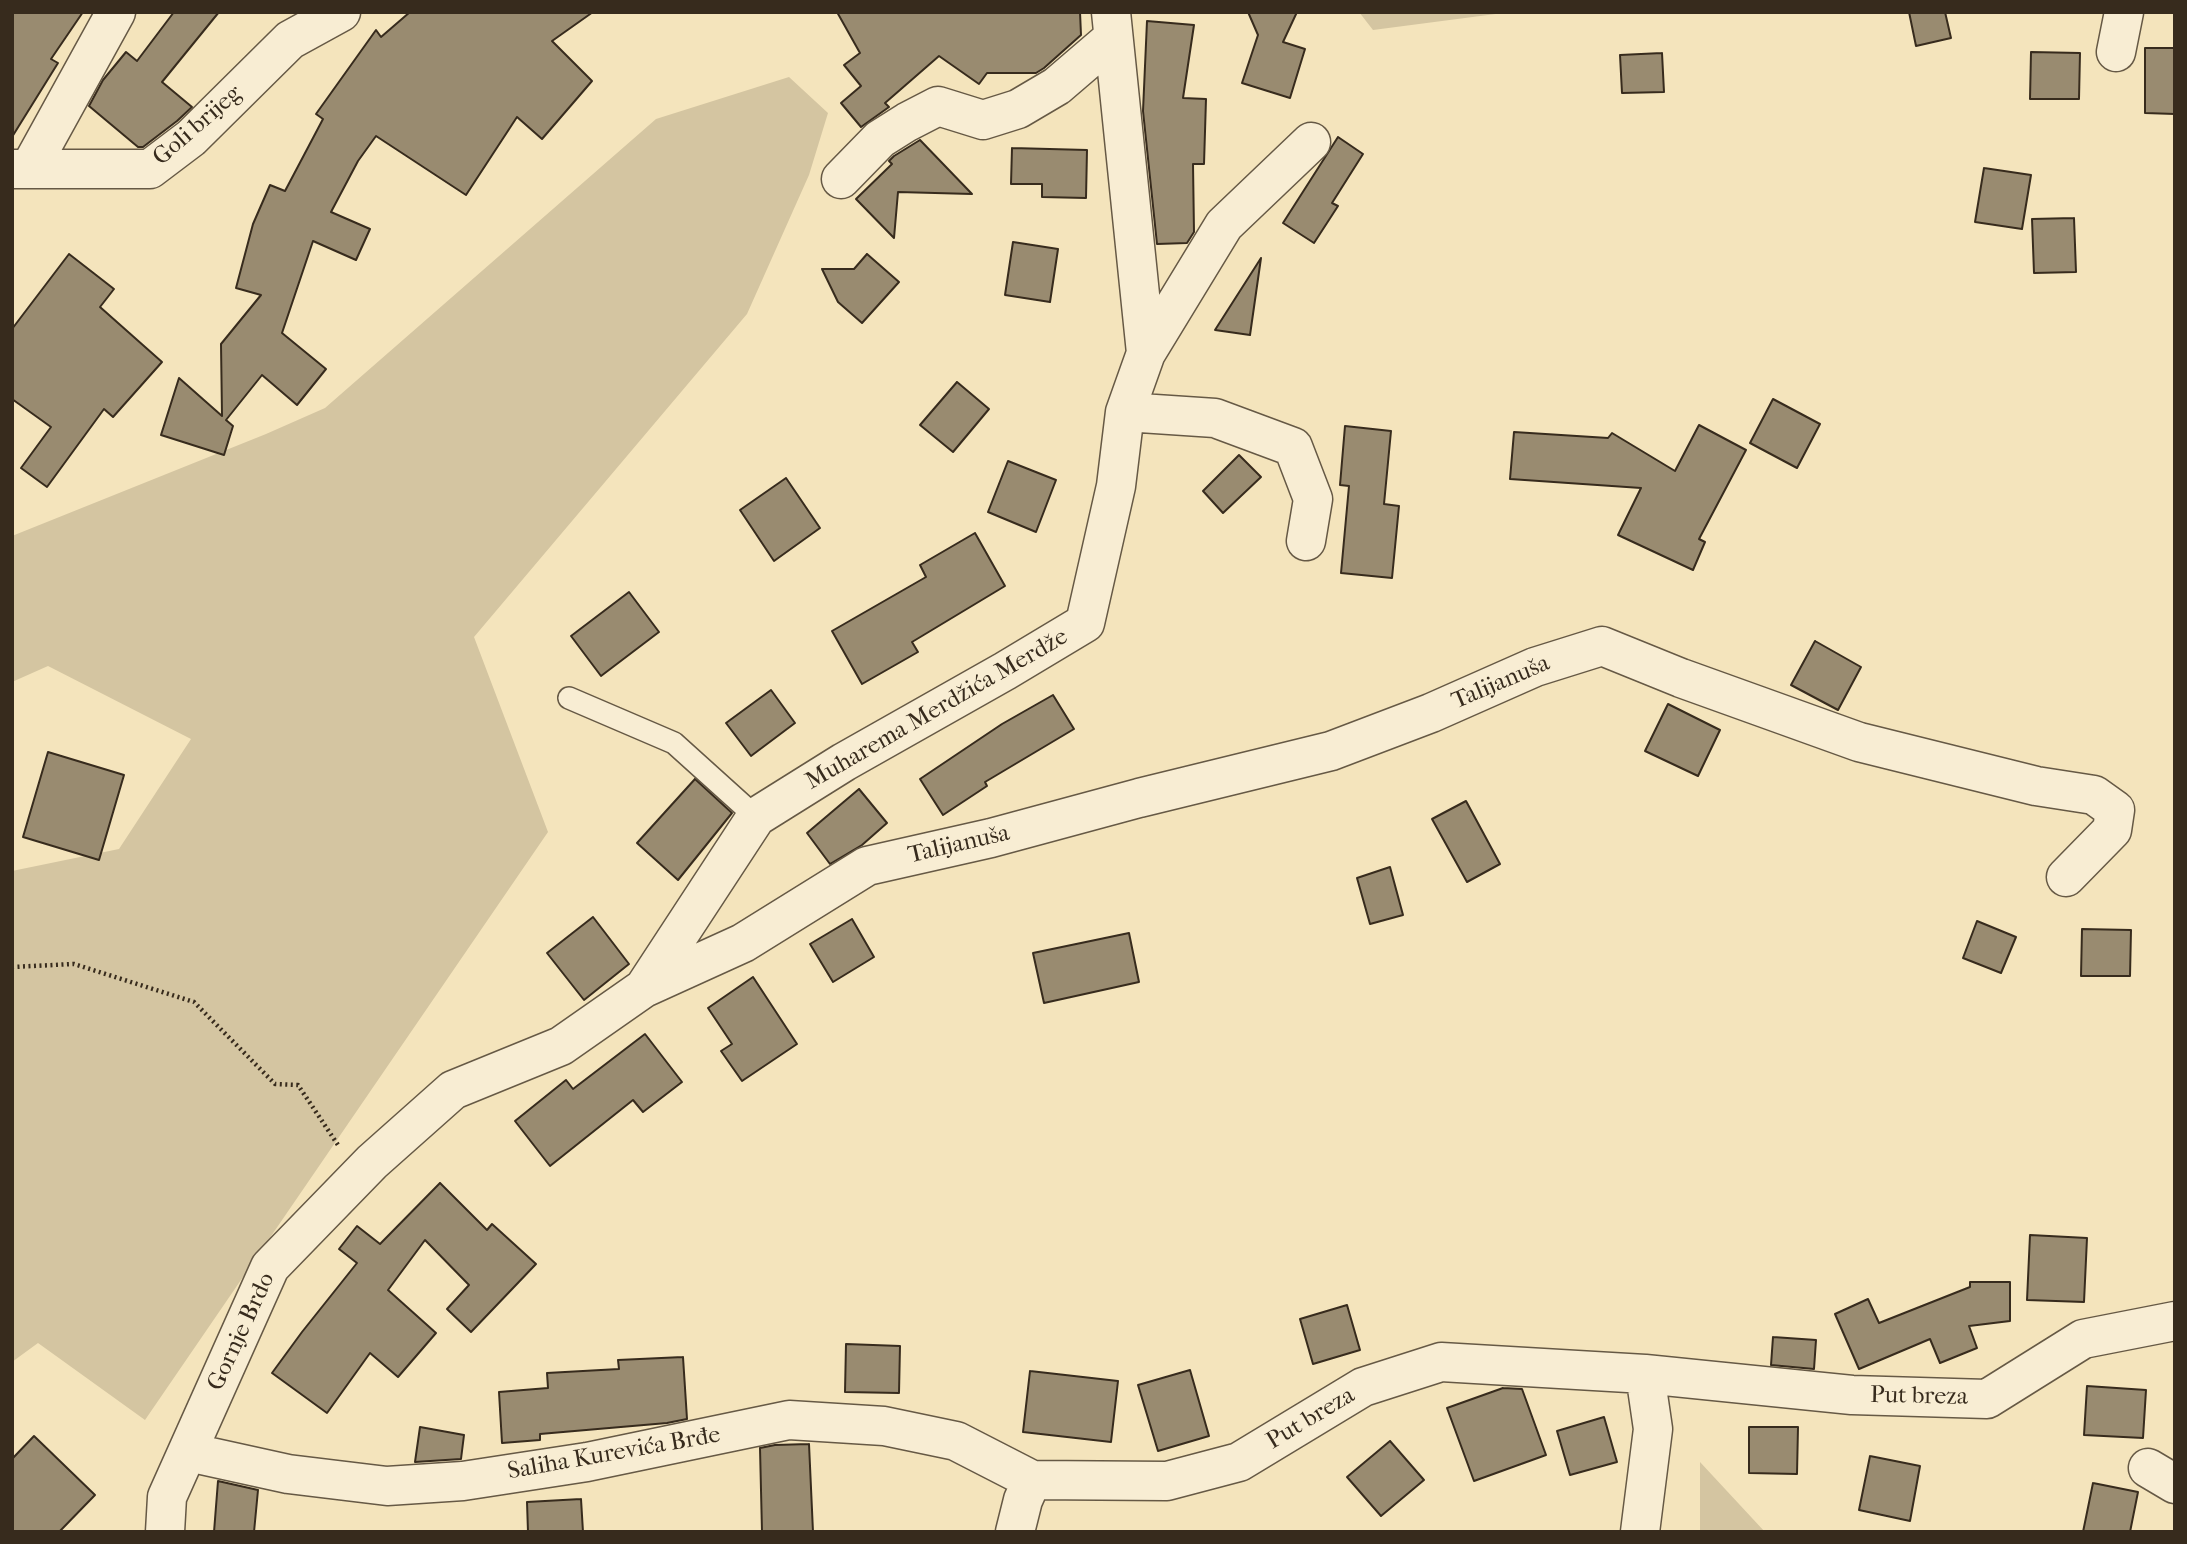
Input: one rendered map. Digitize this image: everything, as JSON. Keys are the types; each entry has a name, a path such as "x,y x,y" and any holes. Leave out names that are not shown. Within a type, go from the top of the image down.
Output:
{"street":[{"name":"Goli brijeg","path":"21,169 116,12"},
{"name":"Goli brijeg","path":"21,169 150,169 191,138 290,40 341,12"},
{"path":"2116,52 2124,12"},
{"path":"841,179 880,139 938,106 983,120 1018,109 1057,86 1112,25"},
{"name":"Muharema Merdžića Merdže","path":"644,988 756,817 844,762 1085,623 1116,486 1125,412 1146,353 1112,25"},
{"path":"1146,353 1224,225 1311,142"},
{"path":"1125,412 1215,418 1293,447 1313,499 1306,541"},
{"name":"Talijanuša","path":"358,1158 453,1090 561,1046 644,988 743,943 867,866 991,838 1331,751 1431,713 1535,667 1602,646 1859,742 2036,786 2094,794 2115,810 2112,830 2066,877"},
{"name":"Gornje Brdo","path":"165,1532 167,1497 270,1267 358,1158"},
{"name":"Put breza","path":"1032,1480 1167,1481 1239,1462 1363,1387 1441,1362 1645,1374 1852,1395 1987,1399 2083,1339 2175,1321"},
{"path":"1640,1532 1653,1429 1645,1374"},
{"name":"Saliha Kurevića Brđe","path":"188,1452 288,1474 387,1486 463,1481 587,1462 789,1420 884,1426 956,1441 1032,1480"},
{"path":"1015,1532 1023,1500 1032,1480"}],"lane":[{"path":"569,698 674,743 756,817"}],"path":[{"path":"12,967 74,964 194,1002 275,1084 298,1085 358,1158"}],"shaded area":[{"path":"1359,12 1511,12 1373,30"},
{"path":"789,77 828,113 809,175 747,314 474,637 548,832 145,1420 38,1343 12,1362 12,871 119,849 191,739 48,666 12,682 12,536 325,408 656,119"},
{"path":"1700,1462 1765,1532 1700,1532"}],"building":[{"path":"12,12 83,12 51,59 58,63 12,137"},
{"path":"174,12 219,12 162,82 192,107 143,147 138,147 89,106 103,80 126,52 137,61"},
{"path":"410,12 593,12 552,41 592,81 542,139 517,117 466,195 376,136 358,161 331,212 370,229 356,260 313,241 282,333 326,369 297,405 262,375 226,420 233,426 224,455 161,435 179,378 222,416 221,344 261,295 236,288 253,224 270,185 285,191 323,119 316,114 376,30 381,37"},
{"path":"837,12 1080,12 1081,35 1036,73 987,73 979,84 939,56 885,103 889,107 861,127 841,103 861,86 844,65 860,53"},
{"path":"1248,12 1297,12 1283,42 1305,49 1290,98 1242,83 1258,35"},
{"path":"1909,12 1945,12 1951,38 1916,46"},
{"path":"1147,21 1194,25 1183,98 1206,99 1204,164 1193,164 1194,232 1187,243 1157,244 1143,111"},
{"path":"2145,48 2175,48 2175,114 2145,113"},
{"path":"2031,52 2080,53 2079,99 2030,99"},
{"path":"1662,53 1664,92 1622,93 1620,55"},
{"path":"1338,137 1363,154 1332,203 1338,206 1314,243 1283,223"},
{"path":"920,140 972,194 898,192 894,238 856,199 892,164 889,161 894,156"},
{"path":"1012,148 1087,150 1086,198 1042,197 1042,184 1011,184"},
{"path":"1984,168 2031,175 2022,229 1975,222"},
{"path":"2074,218 2076,272 2034,273 2032,219"},
{"path":"1013,242 1058,249 1050,302 1005,295"},
{"path":"69,254 114,289 100,307 162,362 113,417 104,409 47,487 21,468 51,427 12,399 12,329"},
{"path":"867,254 899,282 862,323 838,302 822,269 854,269"},
{"path":"1261,258 1250,335 1215,330"},
{"path":"957,382 989,409 953,452 920,425"},
{"path":"1773,399 1820,424 1797,468 1750,443"},
{"path":"1699,425 1746,450 1699,539 1705,542 1693,570 1618,535 1641,488 1510,479 1514,432 1608,438 1612,433 1675,471"},
{"path":"1345,426 1391,431 1384,504 1399,506 1392,578 1341,573 1349,486 1340,485"},
{"path":"1239,455 1261,477 1223,513 1203,491"},
{"path":"1008,461 1056,480 1036,532 988,512"},
{"path":"786,478 820,528 774,561 740,510"},
{"path":"975,533 1005,586 912,642 918,652 862,684 832,631 926,577 920,565"},
{"path":"629,592 659,632 601,676 571,636"},
{"path":"1815,641 1861,667 1838,710 1791,685"},
{"path":"771,690 795,723 751,756 726,723"},
{"path":"1053,695 1074,729 985,782 987,786 943,815 920,779 1002,724"},
{"path":"1668,704 1720,730 1698,776 1645,751"},
{"path":"48,752 124,775 99,860 23,837"},
{"path":"695,779 732,813 678,880 637,843"},
{"path":"859,789 887,823 862,845 830,864 807,833"},
{"path":"1466,801 1500,864 1467,882 1432,819"},
{"path":"1390,867 1403,915 1370,924 1357,878"},
{"path":"593,917 629,964 584,1000 547,953"},
{"path":"852,919 874,957 833,982 810,944"},
{"path":"1977,921 2016,937 2001,973 1963,958"},
{"path":"2082,929 2131,930 2130,976 2081,976"},
{"path":"1129,933 1139,982 1044,1003 1033,953"},
{"path":"753,977 797,1044 742,1081 721,1051 732,1044 708,1008"},
{"path":"645,1034 682,1082 643,1112 633,1100 550,1166 515,1121 566,1080 573,1089"},
{"path":"440,1183 487,1230 492,1224 536,1264 471,1332 447,1309 469,1285 425,1240 388,1290 436,1333 398,1377 370,1353 327,1413 272,1373 357,1263 339,1249 357,1226 380,1244"},
{"path":"2030,1235 2087,1238 2084,1302 2027,1300"},
{"path":"1970,1282 2010,1282 2010,1321 1969,1326 1977,1348 1940,1363 1930,1339 1859,1369 1835,1314 1868,1299 1879,1323 1970,1287"},
{"path":"1347,1305 1360,1350 1313,1364 1300,1319"},
{"path":"1773,1337 1816,1340 1814,1369 1771,1365"},
{"path":"846,1344 900,1346 899,1393 845,1392"},
{"path":"683,1357 687,1419 540,1434 540,1440 502,1443 499,1392 548,1388 547,1373 619,1369 618,1360"},
{"path":"1190,1370 1209,1436 1158,1451 1138,1385"},
{"path":"1030,1371 1118,1381 1111,1442 1023,1432"},
{"path":"2087,1386 2146,1390 2143,1438 2084,1435"},
{"path":"1503,1388 1522,1389 1546,1455 1474,1481 1447,1408"},
{"path":"1604,1417 1617,1462 1570,1475 1557,1431"},
{"path":"420,1427 464,1435 461,1459 415,1462"},
{"path":"1749,1427 1798,1427 1797,1474 1749,1473"},
{"path":"34,1436 95,1495 59,1532 12,1532 12,1459"},
{"path":"1390,1441 1424,1480 1381,1516 1347,1477"},
{"path":"809,1444 813,1532 762,1532 760,1448"},
{"path":"1870,1456 1920,1466 1910,1521 1859,1510"},
{"path":"218,1481 258,1490 254,1532 214,1532"},
{"path":"2093,1483 2138,1492 2130,1532 2083,1532"},
{"path":"581,1499 583,1532 528,1532 527,1502"}]}
